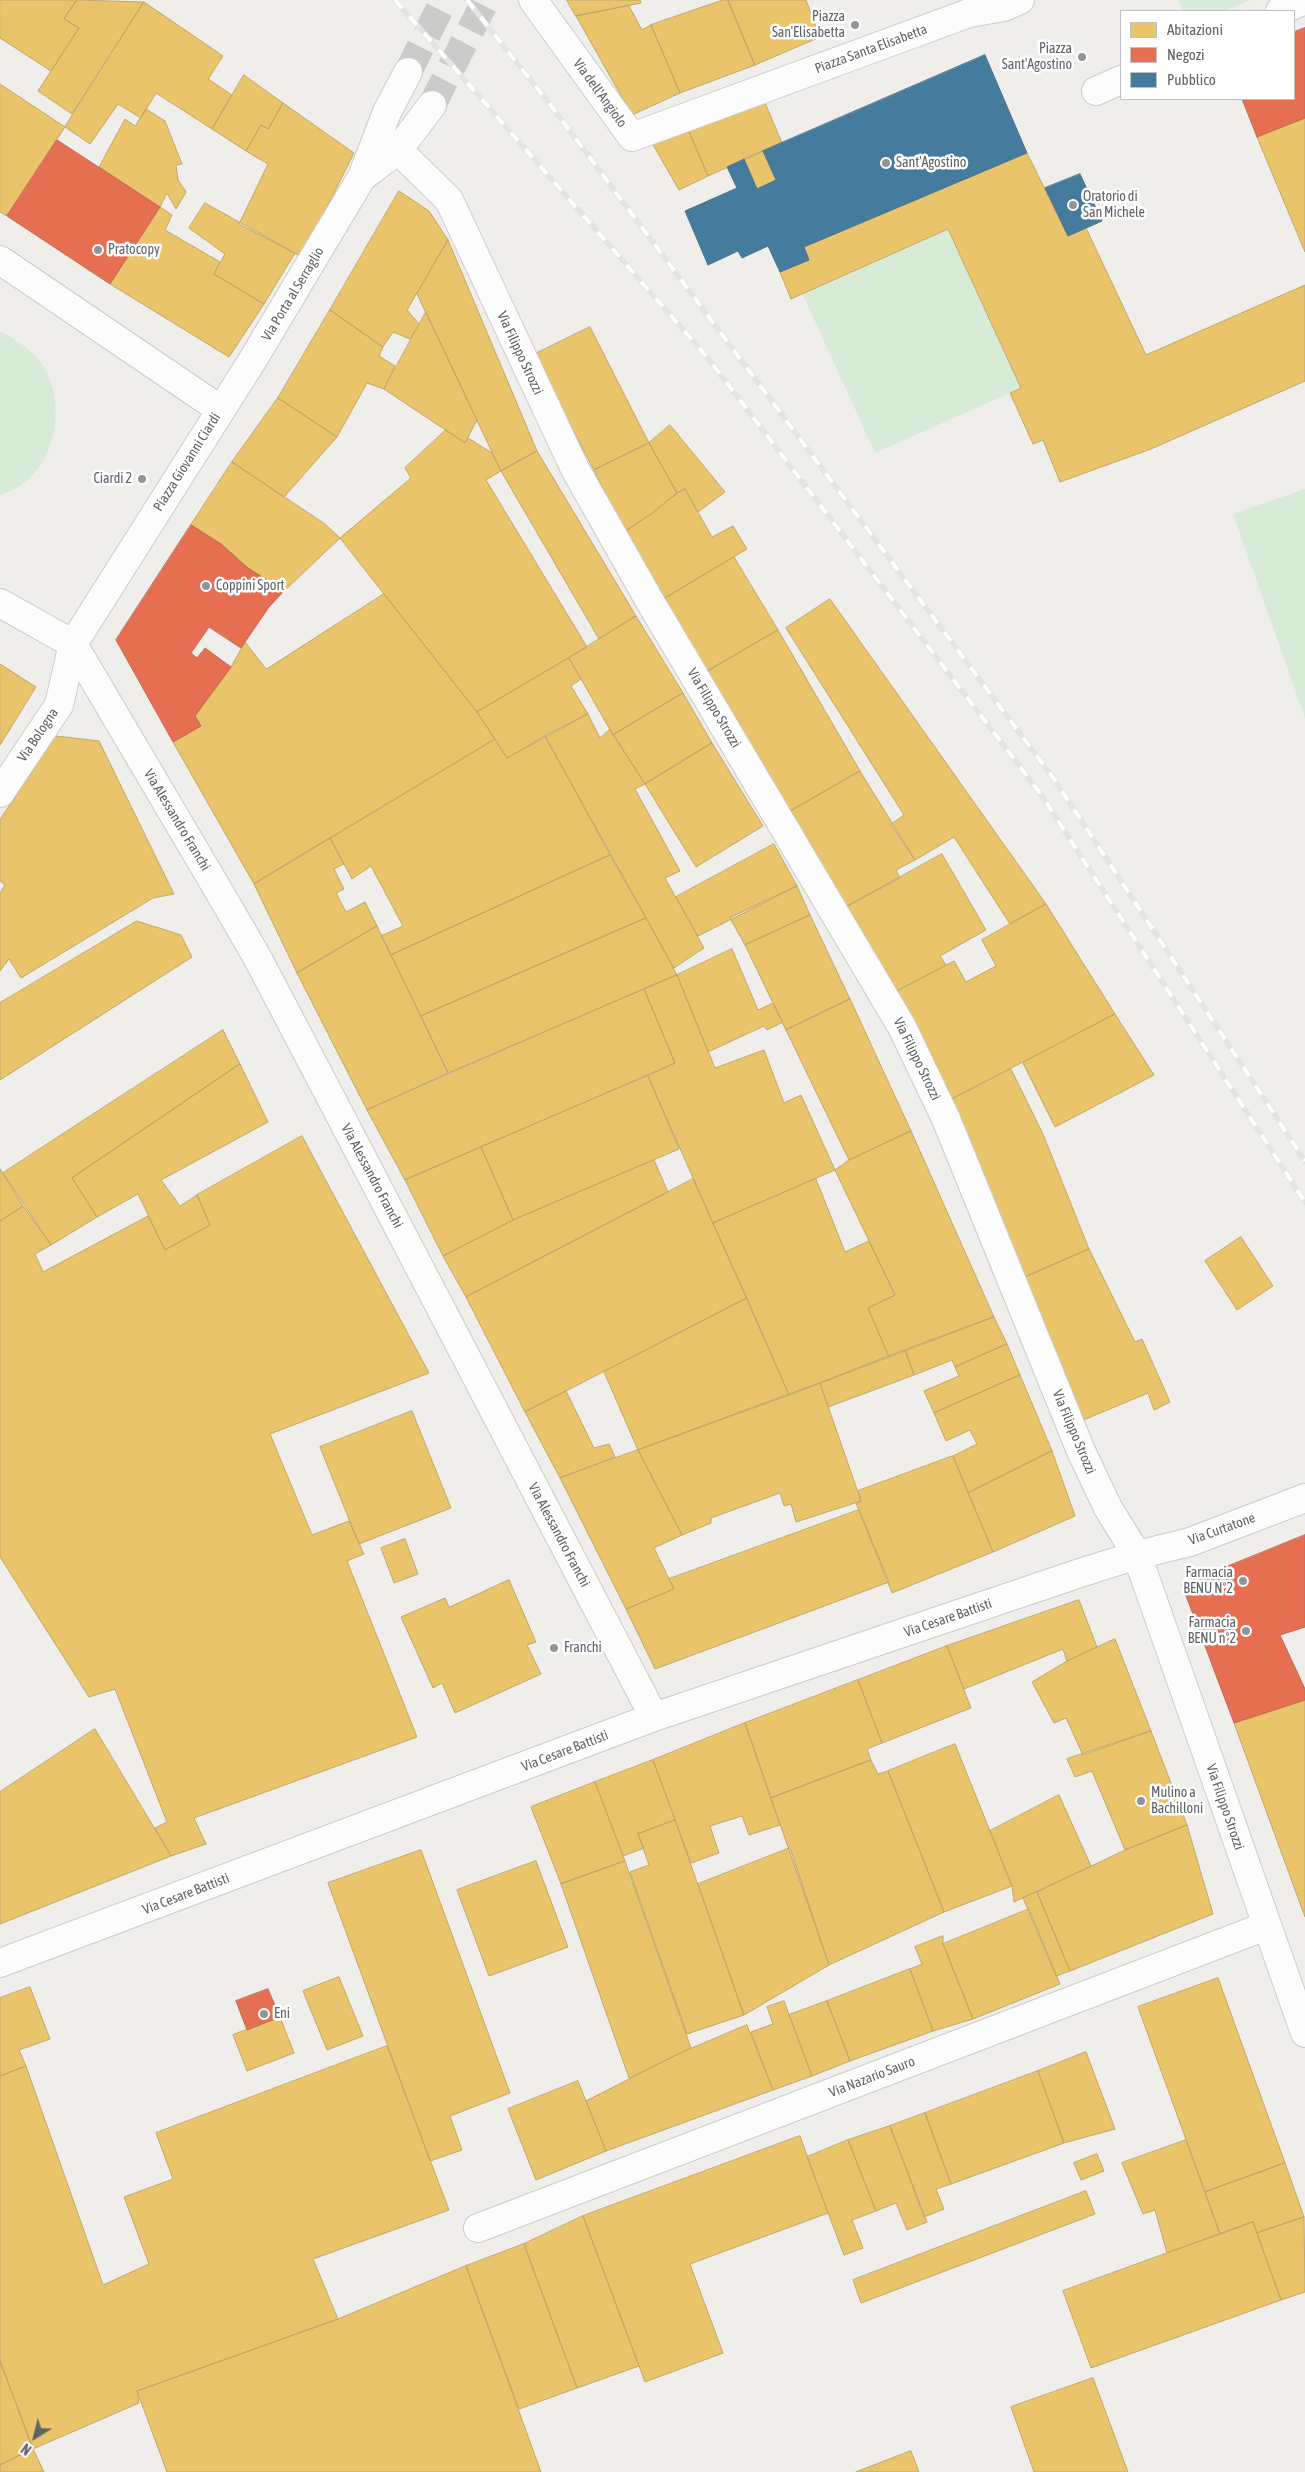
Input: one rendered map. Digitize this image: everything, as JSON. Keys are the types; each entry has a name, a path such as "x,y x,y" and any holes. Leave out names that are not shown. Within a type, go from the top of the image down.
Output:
{"street":[{"name":"Via dell'Angiolo","path":"533,0 632,136 773,85"},
{"path":"1282,10 1305,0"},
{"name":"Piazza Santa Elisabetta","path":"773,85 966,6 1012,4"},
{"name":"Via Porta al Serraglio","path":"221,410 362,177 387,112 408,72"},
{"path":"1096,91 1120,80"},
{"name":"Via Porta al Serraglio","path":"362,177 398,150 432,105"},
{"name":"Via Filippo Strozzi","path":"398,150 448,200 575,469 648,598 902,1027 946,1119 1081,1451 1108,1508 1136,1555 1305,2033"},
{"name":"Piazza Giovanni Ciardi","path":"0,260 221,410 73,644"},
{"path":"0,603 73,644"},
{"name":"Via Bologna","path":"0,793 59,705 73,644"},
{"name":"Via Alessandro Franchi","path":"73,644 257,957 654,1717"},
{"name":"Via Curtatone","path":"1136,1555 1190,1542 1305,1498"},
{"name":"Via Cesare Battisti","path":"0,1963 654,1717 1136,1555"},
{"name":"Via Nazario Sauro","path":"478,2228 1266,1926"}],"green space":[{"path":"1178,0 1251,0 1226,10 1183,10"},
{"path":"948,229 1021,388 875,453 803,295"},
{"path":"0,331 17,341 42,364 50,382 55,401 56,421 52,440 45,458 34,474 19,487 0,495"},
{"path":"1305,489 1305,718 1233,514"}],"building: Abitazioni":[{"path":"0,0 77,0 64,19 79,28 51,71 0,38"},
{"path":"77,0 144,2 72,114 38,91 79,28 64,19"},
{"path":"567,0 640,0 641,3 576,16"},
{"path":"723,0 728,0 755,65 680,93 651,25"},
{"path":"728,0 806,0 820,37 755,65"},
{"path":"144,2 223,56 208,79 232,95 212,129 156,93 141,118 118,104 90,144 65,127"},
{"path":"629,6 642,30 651,25 680,93 632,115 576,16"},
{"path":"244,75 283,103 268,129 261,125 246,151 212,129"},
{"path":"0,84 65,127 7,216 0,212"},
{"path":"761,93 782,143 708,176 684,120"},
{"path":"283,103 354,153 302,257 239,224 268,164 246,151 261,125 268,129"},
{"path":"146,109 165,121 182,164 176,165 178,180 186,192 176,209 167,193 160,207 99,167 125,119 135,126"},
{"path":"1305,118 1305,252 1257,137"},
{"path":"684,120 708,176 679,190 648,136"},
{"path":"763,151 776,180 757,189 744,159"},
{"path":"1027,153 1068,236 1086,228 1146,355 1305,285 1305,381 1151,449 1060,482 1043,440 1033,444 1010,393 1021,388 948,229 791,299 780,272 809,260 804,247"},
{"path":"399,191 429,211 448,240 407,310 419,324 410,339 393,332 383,347 330,310"},
{"path":"205,203 295,253 264,304 214,274 225,254 189,228"},
{"path":"160,207 172,215 165,230 220,262 214,274 264,304 229,357 110,284"},
{"path":"448,240 537,451 501,471 417,294"},
{"path":"330,310 383,347 379,356 395,366 384,389 367,383 337,437 278,398"},
{"path":"426,312 477,420 465,443 384,389"},
{"path":"590,327 649,443 594,470 533,355"},
{"path":"278,398 337,437 284,497 232,462"},
{"path":"670,425 725,492 698,512 685,489 677,493 649,443"},
{"path":"446,430 465,443 468,438 492,453 501,471 486,480 587,647 477,712 340,538 411,478 405,468"},
{"path":"649,443 677,493 651,514 624,532 594,470"},
{"path":"537,451 636,616 599,639 501,471"},
{"path":"232,462 325,524 340,538 284,591 248,568 221,544 191,525"},
{"path":"685,489 712,537 733,526 747,549 662,600 624,532"},
{"path":"734,557 778,630 706,672 662,600"},
{"path":"384,594 477,712 495,739 254,884 173,742 201,726 195,716 231,667 245,642 266,669"},
{"path":"830,599 1046,904 1010,924 954,837 915,860 891,824 904,815 786,628"},
{"path":"636,616 683,693 613,735 569,658"},
{"path":"778,630 860,771 789,812 706,672"},
{"path":"569,658 581,679 571,686 588,714 507,758 477,712"},
{"path":"0,664 36,687 0,745"},
{"path":"683,693 712,743 645,784 613,735"},
{"path":"588,714 600,738 610,729 645,784 635,789 680,871 665,878 704,948 674,968 545,736"},
{"path":"56,736 99,741 174,894 153,898 21,978 9,959 0,971 0,893 5,885 0,881 0,820"},
{"path":"545,736 610,855 391,955 381,936 403,926 371,866 352,879 330,838 495,739 507,758"},
{"path":"712,743 763,826 696,867 645,784"},
{"path":"860,771 915,860 896,870 900,878 846,907 789,812"},
{"path":"330,838 344,864 334,869 344,889 336,893 346,912 365,902 377,926 297,973 254,884"},
{"path":"774,844 797,886 698,936 676,897"},
{"path":"942,854 986,930 940,956 946,965 895,992 846,907"},
{"path":"610,855 646,918 421,1016 391,955"},
{"path":"797,886 810,915 745,945 730,918"},
{"path":"1046,904 1115,1014 948,1101 895,992 954,961 966,982 996,966 982,940"},
{"path":"810,915 850,999 786,1030 745,945"},
{"path":"646,918 677,975 448,1073 421,1016"},
{"path":"137,921 181,935 192,957 0,1080 0,1003"},
{"path":"377,926 448,1073 367,1110 297,973"},
{"path":"732,949 758,1010 773,1003 783,1022 767,1030 764,1026 708,1052 677,975"},
{"path":"677,975 715,1068 764,1050 784,1103 801,1095 835,1170 713,1223 648,1076 675,1063 644,989"},
{"path":"644,989 675,1063 405,1180 367,1110"},
{"path":"850,999 911,1131 849,1160 786,1030"},
{"path":"1115,1014 1154,1075 1055,1127 1023,1063"},
{"path":"223,1030 240,1064 72,1178 97,1217 51,1245 3,1173"},
{"path":"240,1064 268,1122 161,1180 180,1206 197,1195 210,1225 165,1250 138,1194 97,1217 72,1178"},
{"path":"1011,1069 1043,1134 1089,1249 1016,1281 948,1101"},
{"path":"648,1076 679,1149 513,1220 481,1147"},
{"path":"911,1131 994,1317 889,1357 868,1308 895,1295 835,1170 849,1160"},
{"path":"302,1136 429,1373 270,1434 312,1535 349,1521 364,1554 347,1561 417,1737 194,1818 206,1844 171,1856 155,1828 167,1822 115,1689 89,1697 0,1557 0,1221 23,1206 51,1245 35,1254 43,1272 148,1216 165,1250 210,1225 197,1195"},
{"path":"481,1147 513,1220 443,1256 405,1180"},
{"path":"654,1160 668,1192 466,1297 443,1256 513,1220"},
{"path":"0,1169 23,1206 0,1221"},
{"path":"693,1179 747,1298 525,1412 466,1297"},
{"path":"816,1179 845,1252 869,1241 895,1295 868,1308 889,1357 789,1395 713,1223"},
{"path":"1241,1237 1273,1286 1237,1310 1205,1261"},
{"path":"1089,1249 1135,1342 1142,1339 1170,1402 1154,1410 1148,1393 1074,1424 1016,1281"},
{"path":"747,1298 789,1395 638,1450 604,1372"},
{"path":"994,1317 1007,1344 955,1367 952,1360 914,1375 905,1350"},
{"path":"1007,1344 1020,1375 934,1413 924,1391 959,1376 955,1367"},
{"path":"905,1350 914,1375 828,1407 820,1383"},
{"path":"1020,1375 1052,1451 968,1493 953,1456 977,1444 970,1430 946,1441 934,1413"},
{"path":"820,1383 861,1501 796,1522 791,1504 784,1506 780,1493 711,1518 711,1523 682,1535 638,1450"},
{"path":"566,1391 594,1448 609,1444 615,1457 560,1478 525,1412"},
{"path":"412,1411 451,1508 359,1544 320,1447"},
{"path":"638,1450 682,1535 654,1548 674,1589 626,1609 560,1478"},
{"path":"1052,1451 1075,1516 993,1552 968,1493"},
{"path":"953,1456 993,1552 892,1593 856,1503 861,1501 858,1491"},
{"path":"859,1510 889,1582 655,1669 626,1609 674,1589 669,1579"},
{"path":"405,1539 418,1574 394,1583 381,1548"},
{"path":"509,1580 536,1642 527,1645 541,1674 455,1713 442,1683 433,1688 401,1617 445,1598 449,1607"},
{"path":"1079,1600 1097,1647 1067,1661 1063,1649 964,1689 947,1646"},
{"path":"1115,1639 1151,1731 1083,1755 1066,1718 1054,1723 1032,1682 1067,1661"},
{"path":"947,1646 971,1708 882,1743 858,1680"},
{"path":"858,1680 882,1743 867,1749 871,1760 771,1798 745,1723"},
{"path":"1305,1700 1305,1917 1234,1723"},
{"path":"745,1723 780,1825 749,1835 742,1816 710,1826 719,1853 691,1863 653,1760"},
{"path":"95,1729 171,1856 0,1924 0,1792"},
{"name":"Mulino a Bachilloni","path":"1151,1731 1187,1825 1125,1850 1092,1771 1075,1777 1067,1759"},
{"path":"955,1744 1012,1886 944,1912 888,1771"},
{"path":"653,1760 675,1820 638,1834 644,1848 623,1856 595,1782"},
{"path":"871,1760 878,1774 888,1771 944,1912 829,1965 771,1798"},
{"path":"595,1782 625,1861 561,1884 531,1807"},
{"path":"1059,1795 1091,1866 1014,1902 1012,1886 990,1831"},
{"path":"675,1820 744,2015 687,2034 630,1872 649,1865 638,1834"},
{"path":"1187,1825 1213,1914 1070,1971 1037,1892 1125,1850"},
{"path":"790,1848 829,1965 744,2015 698,1884"},
{"path":"421,1850 510,2093 450,2116 462,2150 430,2161 328,1883"},
{"path":"536,1861 568,1947 489,1976 457,1890"},
{"path":"625,1861 691,2048 629,2078 561,1884"},
{"path":"1037,1892 1070,1971 1056,1976 1023,1898"},
{"path":"1029,1909 1060,1984 973,2019 943,1944"},
{"path":"943,1936 943,1944 973,2019 933,2031 910,1969 922,1964 915,1947"},
{"path":"910,1969 933,2031 850,2061 827,2001"},
{"path":"339,1977 363,2036 327,2050 303,1991"},
{"path":"1218,1978 1285,2163 1205,2192 1138,2007"},
{"path":"30,1987 50,2039 19,2050 26,2066 0,2076 0,1998"},
{"path":"784,2001 812,2076 773,2090 751,2032 773,2024 767,2007"},
{"path":"827,2001 850,2061 812,2076 789,2015"},
{"path":"280,2017 294,2053 247,2071 233,2035"},
{"path":"747,2025 773,2090 606,2151 586,2101 680,2053"},
{"path":"387,2046 449,2210 313,2259 338,2319 137,2391 139,2403 33,2449 0,2361 0,2076 26,2066 103,2285 149,2264 124,2197 173,2179 156,2133"},
{"path":"1086,2052 1115,2129 1064,2143 1038,2071"},
{"path":"1038,2071 1064,2143 951,2184 925,2113"},
{"path":"578,2081 606,2151 536,2180 508,2109"},
{"path":"925,2113 951,2184 936,2189 944,2209 924,2217 890,2126"},
{"path":"890,2126 927,2222 907,2230 896,2203 876,2211 848,2140"},
{"path":"800,2136 828,2213 690,2264 723,2353 645,2382 583,2216"},
{"path":"848,2140 876,2211 852,2220 863,2248 844,2255 807,2157"},
{"path":"1186,2140 1220,2234 1167,2253 1155,2210 1143,2214 1122,2163"},
{"path":"1097,2154 1104,2171 1081,2180 1074,2163"},
{"path":"1285,2163 1304,2217 1257,2233 1253,2222 1220,2234 1205,2192"},
{"path":"1086,2191 1095,2214 861,2303 853,2280"},
{"path":"583,2216 639,2366 577,2388 524,2244"},
{"path":"1304,2217 1305,2292 1281,2300 1257,2233"},
{"path":"1253,2222 1281,2300 1091,2368 1063,2291"},
{"path":"524,2244 577,2388 519,2409 466,2266"},
{"path":"466,2266 541,2472 167,2472 137,2391 338,2319"},
{"path":"0,2361 33,2449 0,2465"},
{"path":"1093,2378 1128,2472 1034,2472 1011,2407"},
{"path":"33,2449 44,2472 0,2472 0,2465"},
{"path":"911,2451 919,2472 856,2472"}],"building: Negozi":[{"path":"1305,28 1305,118 1257,137 1242,100 1295,100 1295,32"},
{"path":"57,140 160,207 110,284 7,216"},
{"path":"191,525 221,544 248,568 284,591 269,607 241,648 209,627 191,653 197,658 205,648 231,667 195,716 201,726 173,742 116,640"},
{"name":"Farmacia BENU n°2","path":"1305,1535 1305,1627 1280,1635 1305,1689 1305,1700 1234,1723 1182,1585"},
{"path":"268,1989 280,2017 247,2030 236,2001"}],"building: Pubblico":[{"name":"Sant'Agostino","path":"985,55 1027,153 804,247 809,260 780,272 768,246 742,258 738,251 708,265 685,211 737,188 727,167 744,159 757,189 776,180 763,151"},
{"name":"Oratorio di San Michele","path":"1080,174 1102,221 1068,236 1045,188"}],"tunnel":[{"path":"408,72 444,0"},
{"path":"432,105 486,0"}],"railway":[{"path":"395,0 707,357 1040,793 1305,1202"},
{"path":"467,0 552,107 1054,779 1305,1161"}],"place":[{"name":"Piazza San'Elisabetta","path":"855,25"},
{"name":"Piazza Sant'Agostino","path":"1082,57"},
{"name":"Sant'Agostino","path":"886,163"},
{"name":"Oratorio di San Michele","path":"1073,205"},
{"name":"Pratocopy","path":"98,250"},
{"name":"Ciardi 2","path":"142,479"},
{"name":"Coppini Sport","path":"206,586"},
{"name":"Farmacia BENU N°2","path":"1243,1581"},
{"name":"Farmacia BENU n°2","path":"1246,1631"},
{"name":"Franchi","path":"554,1648"},
{"name":"Mulino a Bachilloni","path":"1141,1801"},
{"name":"Eni","path":"264,2014"}]}
